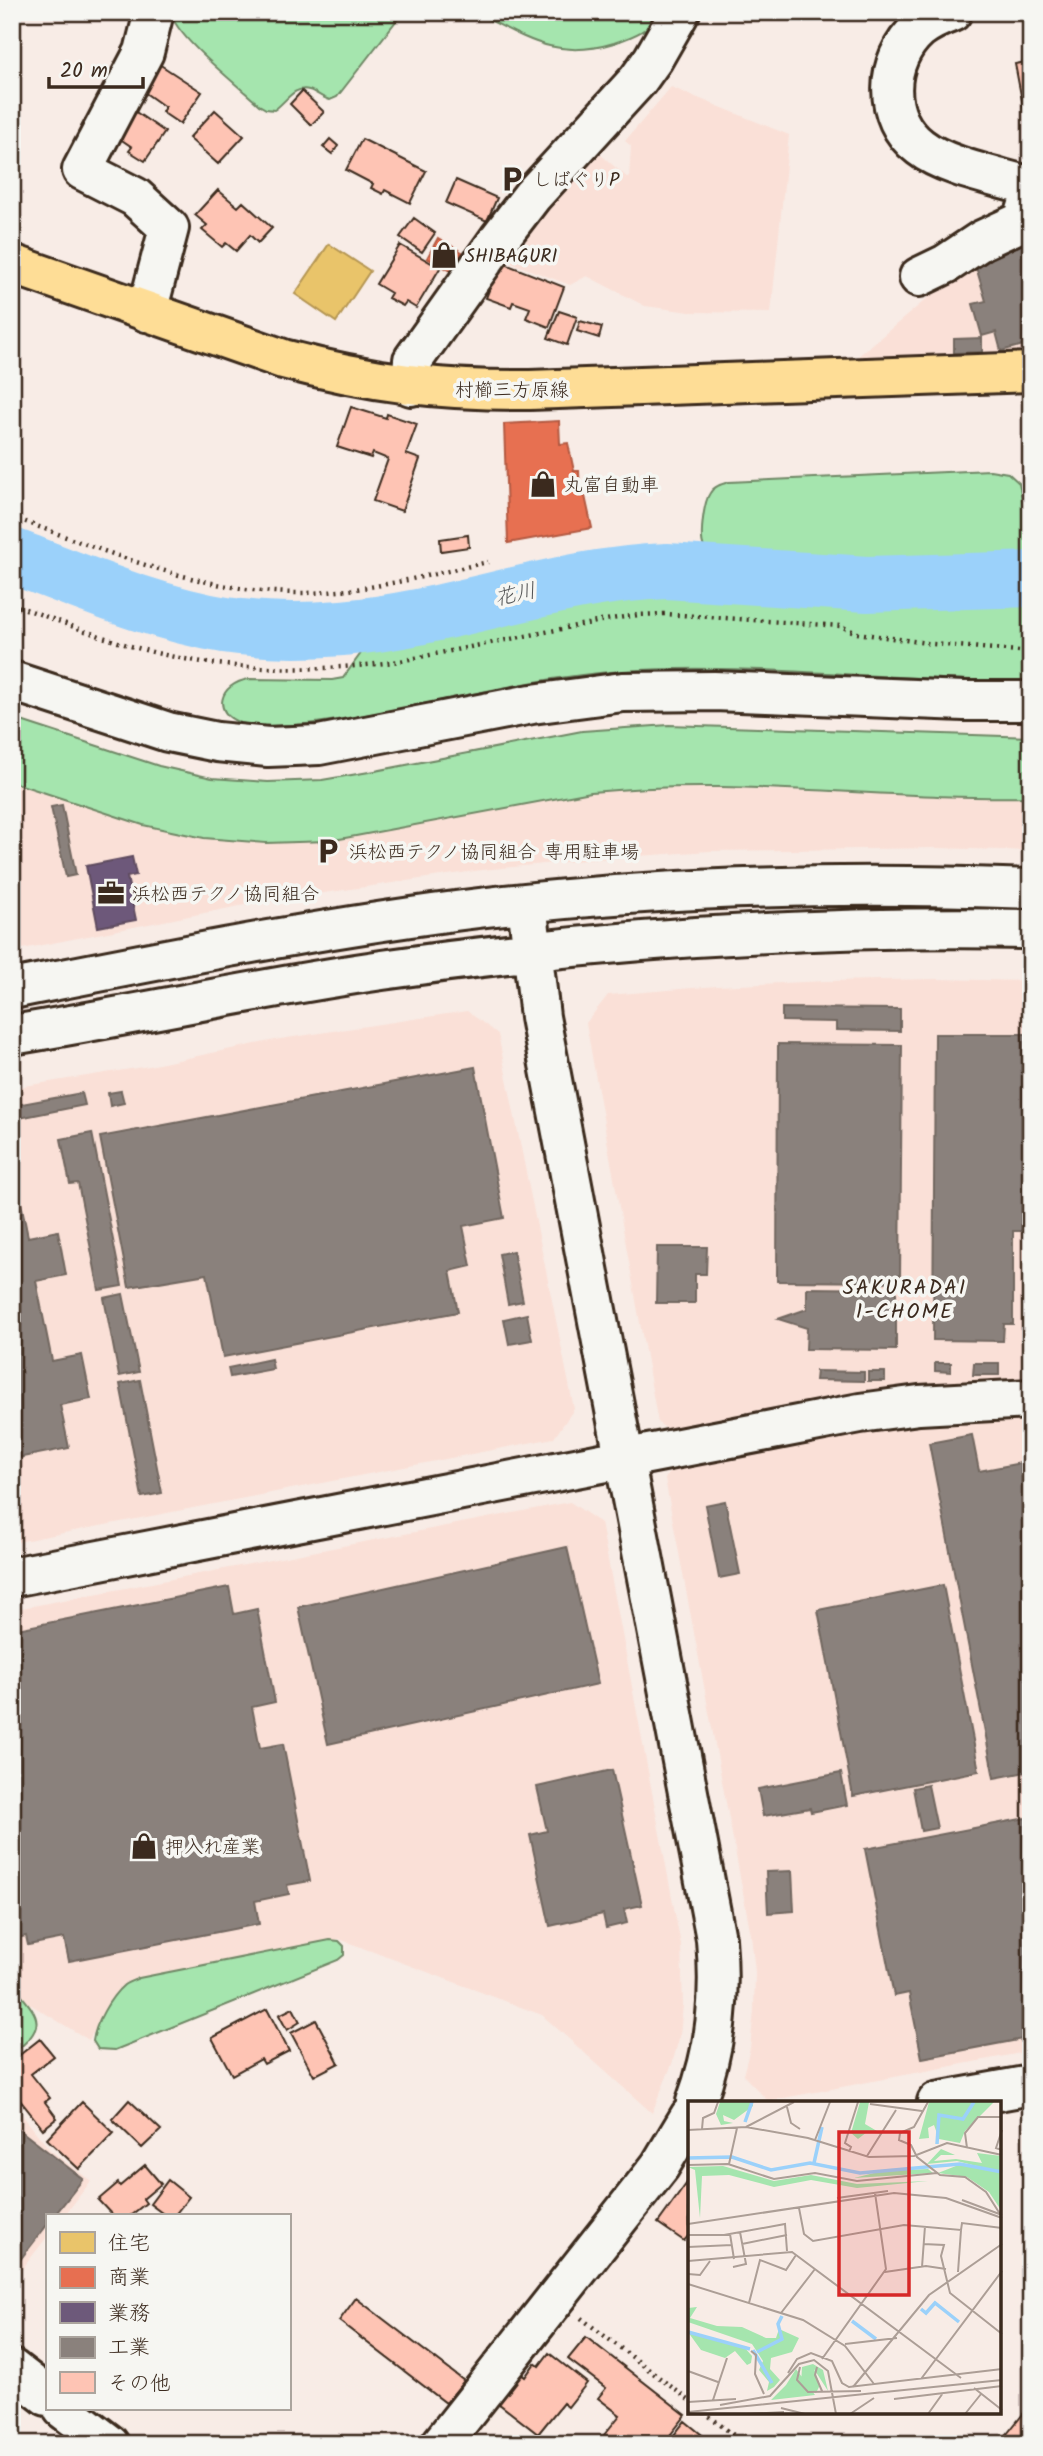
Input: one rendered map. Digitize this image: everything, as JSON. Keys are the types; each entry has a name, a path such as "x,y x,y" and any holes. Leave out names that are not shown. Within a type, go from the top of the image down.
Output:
{"main road":[{"name":"村櫛三方原線","path":"12,264 283,359 350,376 411,386 488,391 1031,372"}],"street":[{"path":"147,312 169,229 135,197 82,170 144,52 154,12"},
{"path":"411,386 413,360 499,239 533,196 638,80 680,12"},
{"path":"952,12 919,29 902,49 892,74 892,102 901,127 919,147 943,160 1031,187"},
{"path":"919,276 946,264 982,240 1023,221 1031,195"},
{"path":"12,681 168,732 218,743 268,747 319,745 532,704 623,692 714,691 964,701 1031,701"},
{"path":"12,989 275,938 387,920 527,903 712,889 825,885 1031,889"},
{"path":"527,903 540,1017 716,1939 719,1973 718,2019 706,2075 696,2101"},
{"path":"12,1035 381,970 533,952 714,934 825,929 1031,929"},
{"path":"12,1577 860,1413 919,1405 1031,1399"},
{"path":"943,2101 1031,2085"},
{"path":"441,2444 660,2166 688,2119"},
{"path":"12,2370 46,2395"},
{"path":"64,2410 109,2444"}],"path":[{"path":"12,517 161,570 232,588 304,593 340,591 402,581 488,562"},
{"path":"12,604 119,643 212,663 259,668 330,668 389,663 611,619 666,614 840,626 857,633 933,644 1031,652"},
{"path":"555,2299 688,2399"},
{"path":"707,2414 745,2444"}],"shaded area":[{"path":"671,87 789,135 771,313 690,312 645,306 587,276 570,285 509,262 548,210 600,154 629,179 631,146 625,141"},
{"path":"1031,228 1031,351 857,357 995,242"},
{"name":"浜松西テクノ協同組合 専用駐車場","path":"12,782 143,825 204,838 266,843 329,841 591,792 630,788 712,787 961,797 1031,797 1031,851 939,848 710,851 482,870 255,903 12,951"},
{"path":"937,979 1031,981 1031,1380 927,1386 670,1431 658,1423 586,1023 608,995 717,986"},
{"path":"467,1011 498,1034 574,1409 554,1438 12,1543 12,1088 149,1066 280,1039"},
{"path":"1031,1418 1031,2051 768,2101 743,2075 750,2048 754,2010 755,1972 751,1935 665,1479 672,1468 863,1432 980,1419"},
{"path":"570,1502 601,1523 681,1945 683,2005 680,2035 672,2064 652,2113 542,2015 339,1939 139,1978 125,1984 115,1995 89,2040 28,2003 12,1984 12,1610"},
{"path":"12,2102 50,2150 91,2181 66,2214 46,2214 46,2238 12,2282"}],"green space":[{"path":"171,12 403,12 337,97 330,100 309,90 299,90 274,110 259,105 195,47 183,34"},
{"path":"474,12 664,12 647,28 629,38 593,48 574,49 541,44"},
{"path":"990,470 1008,473 1019,483 1030,535 1029,550 1019,560 1004,564 867,567 722,558 704,547 703,520 708,497 716,487 729,482"},
{"path":"667,588 866,600 1031,596 1031,680 929,679 674,669 567,677 307,724 247,725 225,713 222,706 225,692 239,682 249,679 343,678 367,645 379,640 558,600"},
{"path":"12,718 159,766 212,778 268,782 322,780 582,731 669,725 1031,737 1031,797 756,788 646,788 591,792 329,841 266,843 204,838 143,825 12,782"},
{"path":"330,1940 339,1941 344,1946 344,1955 338,1960 115,2050 98,2049 93,2041 100,2019 109,2004 119,1990 131,1981"},
{"path":"12,1984 34,2013 36,2027 24,2044 12,2054"}],"building: 住宅":[{"path":"329,244 370,271 336,322 295,294"}],"building: 商業":[{"name":"SHIBAGURI","path":"438,238 462,252 451,271 427,258"},
{"name":"丸富自動車","path":"559,421 560,444 568,443 574,471 579,471 580,496 585,496 592,528 508,543 504,424"}],"building: 業務":[{"path":"132,857 136,875 127,877 136,920 98,927 86,866"}],"building: 工業":[{"path":"1031,233 1031,343 1001,351 996,332 982,336 973,304 986,301 974,260"},
{"path":"982,338 982,352 954,353 954,339"},
{"path":"62,805 76,875 66,877 51,807"},
{"path":"782,1008 900,1009 900,1031 836,1030 836,1022 782,1021"},
{"path":"935,1034 1027,1034 1025,1231 1013,1231 1013,1324 1004,1324 1003,1341 933,1340"},
{"path":"778,1044 902,1045 900,1282 777,1281"},
{"path":"475,1067 504,1218 463,1226 471,1266 450,1271 458,1312 223,1357 207,1274 129,1287 100,1137"},
{"path":"121,1091 124,1103 110,1106 108,1093"},
{"path":"82,1093 85,1105 19,1118 16,1105"},
{"path":"92,1133 122,1286 99,1290 78,1183 70,1184 61,1139"},
{"path":"12,1158 28,1237 58,1231 66,1275 36,1281 52,1361 82,1355 91,1399 60,1405 69,1448 12,1459"},
{"path":"657,1247 707,1247 706,1274 695,1274 695,1303 656,1303"},
{"path":"513,1251 523,1301 508,1304 499,1254"},
{"path":"807,1288 896,1289 896,1350 806,1349 807,1328 778,1319 807,1309"},
{"path":"123,1294 139,1372 119,1376 104,1298"},
{"path":"527,1314 532,1340 509,1344 504,1319"},
{"path":"271,1359 273,1369 230,1377 228,1368"},
{"path":"935,1363 951,1363 951,1372 935,1371"},
{"path":"974,1363 999,1363 999,1375 973,1375"},
{"path":"816,1371 864,1372 864,1381 815,1380"},
{"path":"868,1372 885,1372 885,1381 868,1381"},
{"path":"140,1380 162,1493 142,1497 120,1384"},
{"path":"972,1435 979,1471 1031,1461 1031,1771 994,1778 929,1443"},
{"path":"725,1501 740,1574 719,1578 705,1505"},
{"path":"567,1547 598,1684 328,1744 298,1607"},
{"path":"943,1585 979,1771 853,1796 818,1610"},
{"path":"229,1587 234,1614 257,1609 275,1702 252,1707 260,1748 283,1744 310,1881 287,1885 289,1894 255,1901 259,1924 69,1961 64,1938 28,1945 26,1936 12,1939 12,1630"},
{"path":"612,1770 642,1905 624,1909 627,1923 606,1928 603,1914 550,1926 530,1835 547,1831 537,1787"},
{"path":"841,1773 847,1805 811,1812 810,1808 763,1816 758,1789"},
{"path":"928,1785 937,1828 921,1831 913,1788"},
{"path":"1031,1817 1031,1977 1025,1978 1031,2009 1031,2020 1025,2021 1028,2038 922,2058 909,1993 894,1996 865,1849"},
{"path":"792,1871 794,1911 768,1913 766,1872"},
{"path":"12,2124 83,2179 56,2214 46,2214 46,2226 12,2270"}],"building: その他":[{"path":"1031,61 1031,110 1024,111 1015,64"},
{"path":"159,64 202,92 180,124 162,112 165,107 141,90"},
{"path":"302,91 324,112 311,125 290,104"},
{"path":"130,108 165,132 145,161 129,151 132,147 113,134"},
{"path":"215,110 244,136 218,164 189,138"},
{"path":"330,139 338,146 332,154 323,147"},
{"path":"362,139 426,171 410,203 385,190 383,194 371,188 373,184 346,170"},
{"path":"456,180 497,198 487,221 446,203"},
{"path":"218,190 238,207 243,202 272,228 258,243 250,235 236,251 226,243 222,247 202,230 207,225 195,215"},
{"path":"414,218 435,233 422,252 400,237"},
{"path":"400,245 440,268 416,308 406,302 403,306 388,298 391,293 376,284"},
{"path":"500,262 564,287 549,327 526,318 530,308 513,302 511,307 486,298"},
{"path":"559,311 577,317 567,345 548,338"},
{"path":"580,321 602,327 599,338 577,331"},
{"path":"351,407 386,418 387,414 417,424 406,454 420,459 402,511 373,501 388,459 373,453 371,458 337,447"},
{"path":"468,535 469,547 441,551 440,539"},
{"path":"293,2008 300,2022 287,2030 279,2015"},
{"path":"267,2009 289,2051 264,2064 261,2059 232,2075 212,2038"},
{"path":"316,2020 339,2063 314,2076 291,2033"},
{"path":"40,2039 54,2056 31,2074 50,2098 45,2102 57,2118 43,2129 12,2090 12,2061"},
{"path":"129,2100 161,2130 142,2148 112,2119"},
{"path":"82,2102 114,2133 79,2169 47,2139"},
{"path":"145,2165 161,2184 143,2199 146,2203 132,2214 111,2214 98,2200 118,2183 120,2186"},
{"path":"168,2180 189,2197 176,2214 163,2214 150,2204"},
{"path":"688,2181 688,2236 684,2241 658,2223"},
{"path":"356,2298 464,2381 446,2403 339,2321"},
{"path":"586,2337 686,2415 663,2444 616,2444 604,2435 620,2415 598,2398 606,2388 568,2359"},
{"path":"549,2353 587,2383 568,2407 563,2403 538,2434 498,2403 521,2374 525,2377 535,2363 539,2366"},
{"path":"1031,2404 1031,2444 1009,2444 1003,2439"},
{"path":"685,2421 707,2439 703,2444 667,2444"}],"waterway":[{"name":"花川","path":"12,556 117,596 171,613 225,625 283,630 342,628 383,623 584,580 667,571 867,584 1031,579"}],"place":[{"name":"しばぐりP","path":"512,179"},
{"name":"SHIBAGURI","path":"444,255"},
{"name":"丸富自動車","path":"543,484"},
{"name":"浜松西テクノ協同組合 専用駐車場","path":"328,851"},
{"name":"浜松西テクノ協同組合","path":"111,893"},
{"name":"押入れ産業","path":"144,1846"}],"district":[{"name":"SAKURADAI 1-CHOME","path":"905,1299"}]}
